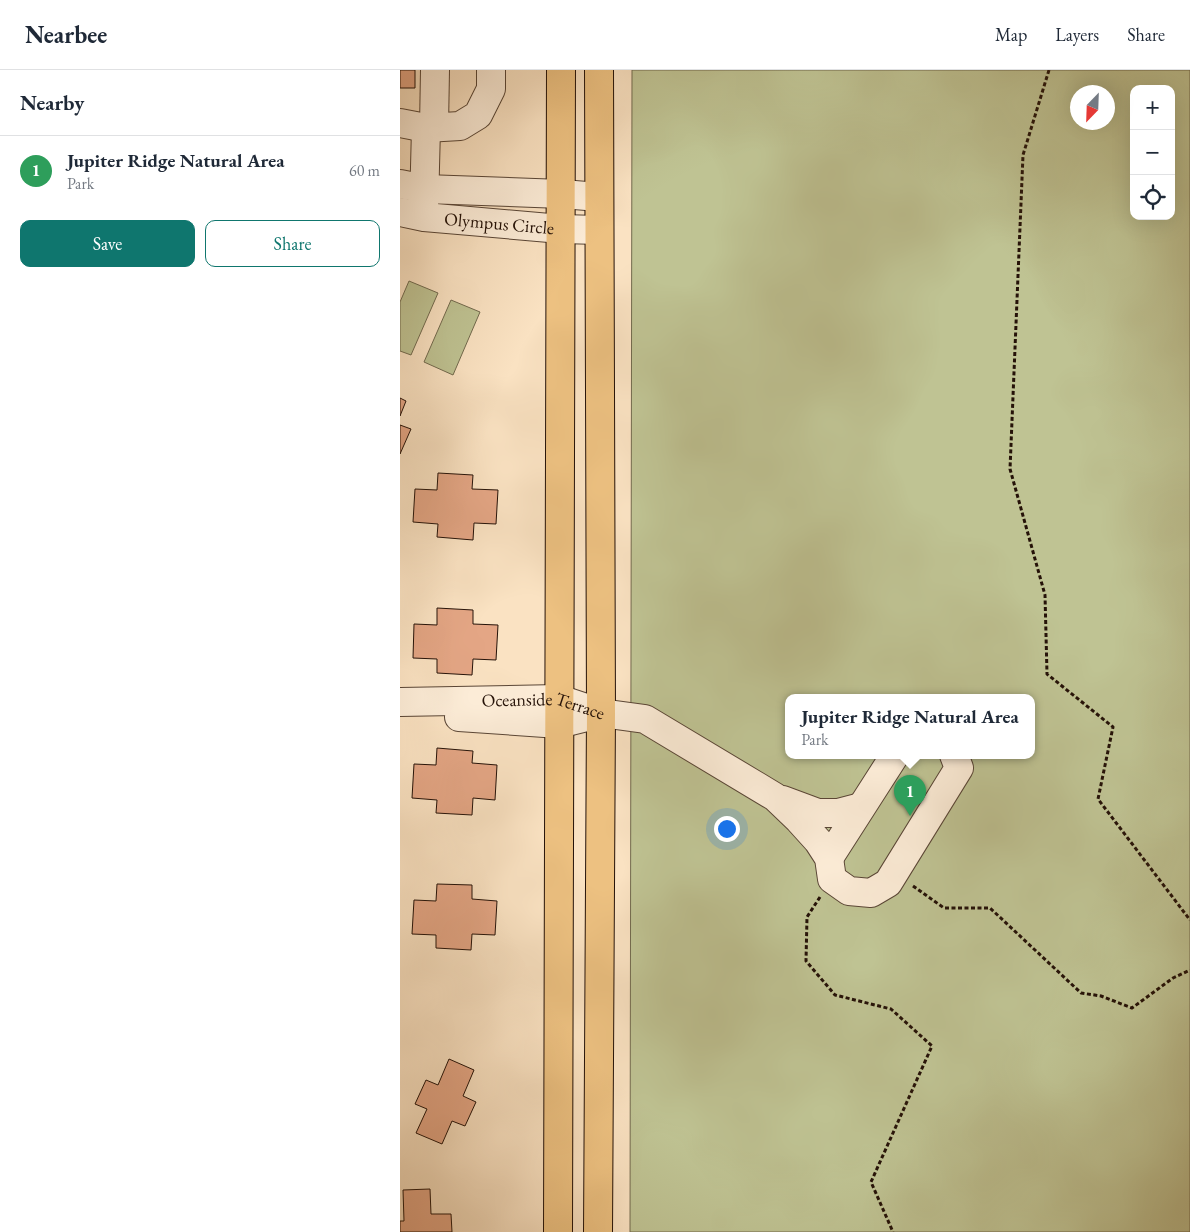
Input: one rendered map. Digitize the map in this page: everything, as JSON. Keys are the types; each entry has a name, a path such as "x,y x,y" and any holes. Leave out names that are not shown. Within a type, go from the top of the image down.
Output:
{"main road":[{"path":"558,1232 561,70"},
{"path":"598,1232 601,713 599,70"}],"street":[{"path":"412,214 412,187 420,126 435,70"},
{"path":"420,126 460,126 478,116 491,89 491,70"},
{"name":"Olympus Circle","path":"412,187 562,194 599,198"},
{"name":"Olympus Circle","path":"412,214 562,229 599,230"},
{"name":"Oceanside Terrace","path":"400,702 601,713"},
{"name":"Oceanside Terrace","path":"400,716 559,712"},
{"path":"601,713 645,718 774,798 799,820 818,841 831,869 849,891 871,893 888,883 959,768 956,759"},
{"path":"831,869 861,807 891,759"},
{"path":"774,798 818,813 838,814 861,807"}],"path":[{"path":"1049,70 1023,155 1010,468 1045,595 1046,674 1113,727 1098,799 1190,920"},
{"path":"831,869 807,917 806,961 835,995 891,1009 932,1046 871,1182 893,1232"},
{"path":"894,873 944,908 990,908 1081,993 1101,996 1132,1008 1173,978 1190,970"}],"green space":[{"path":"632,70 1190,70 1190,1232 630,1232"},
{"path":"409,281 438,293 411,355 400,351 400,302"},
{"path":"451,300 480,312 453,375 424,362"}],"building":[{"path":"400,70 415,70 415,88 400,88"},
{"path":"400,398 406,401 400,416"},
{"path":"400,425 411,429 400,454"},
{"path":"438,473 473,475 472,489 498,490 496,524 474,523 473,540 437,537 438,524 413,522 415,489 437,490"},
{"path":"437,608 473,610 473,624 498,625 496,660 473,659 472,675 437,673 437,659 413,658 414,624 437,625"},
{"path":"437,748 473,751 472,763 497,765 495,800 473,798 472,815 436,813 437,800 412,798 414,764 436,765"},
{"path":"437,884 472,885 472,899 497,901 495,935 472,934 471,950 436,948 436,935 412,934 414,900 436,901"},
{"path":"449,1059 474,1070 463,1096 476,1102 465,1126 452,1121 442,1144 416,1133 427,1109 415,1104 426,1080 438,1085"},
{"path":"430,1189 431,1214 451,1214 452,1232 400,1232 400,1221 404,1221 403,1190"}],"place":[{"name":"Jupiter Ridge Natural Area","path":"910,816"}]}
